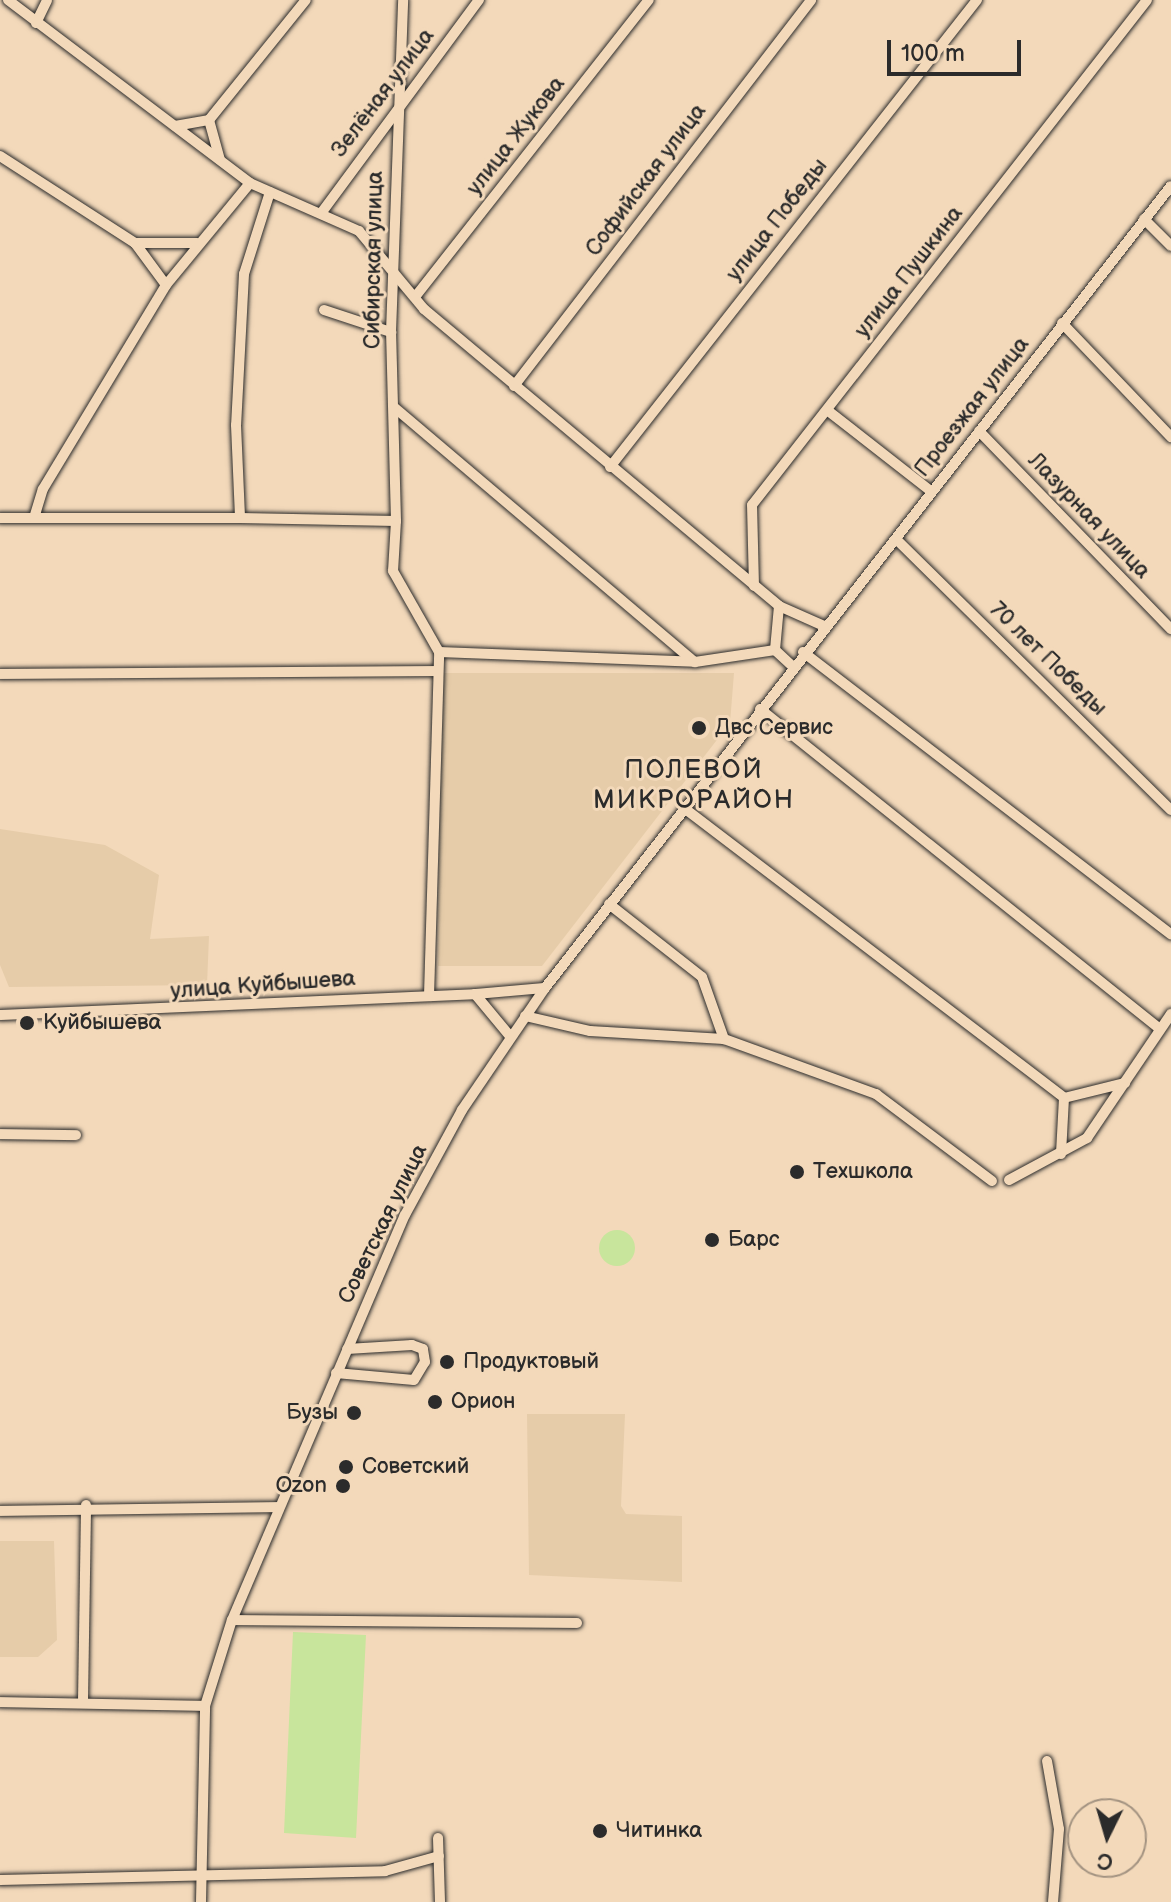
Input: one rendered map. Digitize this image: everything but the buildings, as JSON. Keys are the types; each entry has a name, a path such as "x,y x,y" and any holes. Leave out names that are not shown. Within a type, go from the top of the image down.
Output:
{"street":[{"path":"8,0 250,183 322,212 359,231 397,268 415,297 514,386 779,606 824,626"},
{"path":"36,23 47,0"},
{"path":"174,126 209,120 306,0"},
{"name":"Сибирская улица","path":"403,0 394,106 397,268 391,332 396,521 393,571 439,652"},
{"name":"Зелёная улица","path":"322,212 394,106 479,0"},
{"name":"улица Жукова","path":"415,297 649,0"},
{"name":"Софийская улица","path":"514,386 811,0"},
{"name":"улица Победы","path":"610,467 977,0"},
{"name":"улица Пушкина","path":"754,586 752,505 1147,0"},
{"path":"209,120 220,160"},
{"path":"0,156 135,243 166,285"},
{"path":"34,518 43,489 166,285 197,243 250,183"},
{"name":"Проезжая улица","path":"803,652 896,539 1171,186"},
{"path":"240,518 243,284 270,192"},
{"path":"1144,219 1171,246"},
{"path":"135,243 197,243"},
{"path":"324,310 391,332"},
{"path":"1062,323 1171,437"},
{"path":"395,408 695,662"},
{"path":"827,410 932,492"},
{"name":"Лазурная улица","path":"979,431 1171,629"},
{"path":"0,518 396,521"},
{"name":"70 лет Победы","path":"896,539 1171,810"},
{"path":"775,650 779,606"},
{"path":"429,996 435,671 439,652 695,662 775,650"},
{"path":"775,650 792,666"},
{"path":"803,652 1171,934"},
{"name":"Советская улица","path":"201,1902 205,1706 232,1620 278,1507 405,1215 509,1035 803,652"},
{"path":"0,674 435,671"},
{"path":"760,709 1160,1029"},
{"path":"684,808 1064,1098"},
{"path":"609,904 702,977 724,1039"},
{"name":"улица Куйбышева","path":"0,1015 475,994 545,988"},
{"path":"475,994 509,1035"},
{"path":"1009,1180 1087,1138 1171,1014"},
{"path":"525,1016 590,1031 724,1039 876,1094 992,1181"},
{"path":"1064,1098 1125,1083"},
{"path":"1061,1154 1064,1098"},
{"path":"0,1134 76,1135"},
{"path":"336,1373 414,1380 425,1362 423,1349 412,1345 347,1349"},
{"path":"0,1511 86,1505 278,1507"},
{"path":"83,1701 86,1505"},
{"path":"232,1620 577,1623"},
{"path":"0,1702 83,1701 205,1706"},
{"path":"1047,1761 1059,1829 1053,1902"},
{"path":"438,1838 440,1902"},
{"path":"0,1880 385,1871 439,1856"}],"shaded area":[{"path":"441,673 734,673 730,723 542,966 438,966"},
{"path":"0,829 105,845 159,875 150,939 209,936 207,985 9,987 0,965"},
{"path":"527,1414 625,1414 621,1506 626,1514 682,1516 682,1582 529,1575"},
{"path":"0,1541 54,1541 57,1640 38,1657 0,1657"}],"green space":[{"path":"617,1230 630,1235 635,1248 630,1261 617,1266 604,1261 599,1248 604,1235"},
{"path":"293,1632 366,1635 356,1838 284,1833"}],"place":[{"name":"Двс Сервис","path":"699,728"},
{"name":"Куйбышева","path":"27,1023"},
{"name":"Техшкола","path":"797,1172"},
{"name":"Барс","path":"712,1240"},
{"name":"Продуктовый","path":"447,1362"},
{"name":"Орион","path":"435,1402"},
{"name":"Бузы","path":"354,1413"},
{"name":"Советский","path":"346,1467"},
{"name":"Ozon","path":"343,1486"},
{"name":"Читинка","path":"600,1831"}],"district":[{"name":"ПОЛЕВОЙ МИКРОРАЙОН","path":"694,786"}]}
